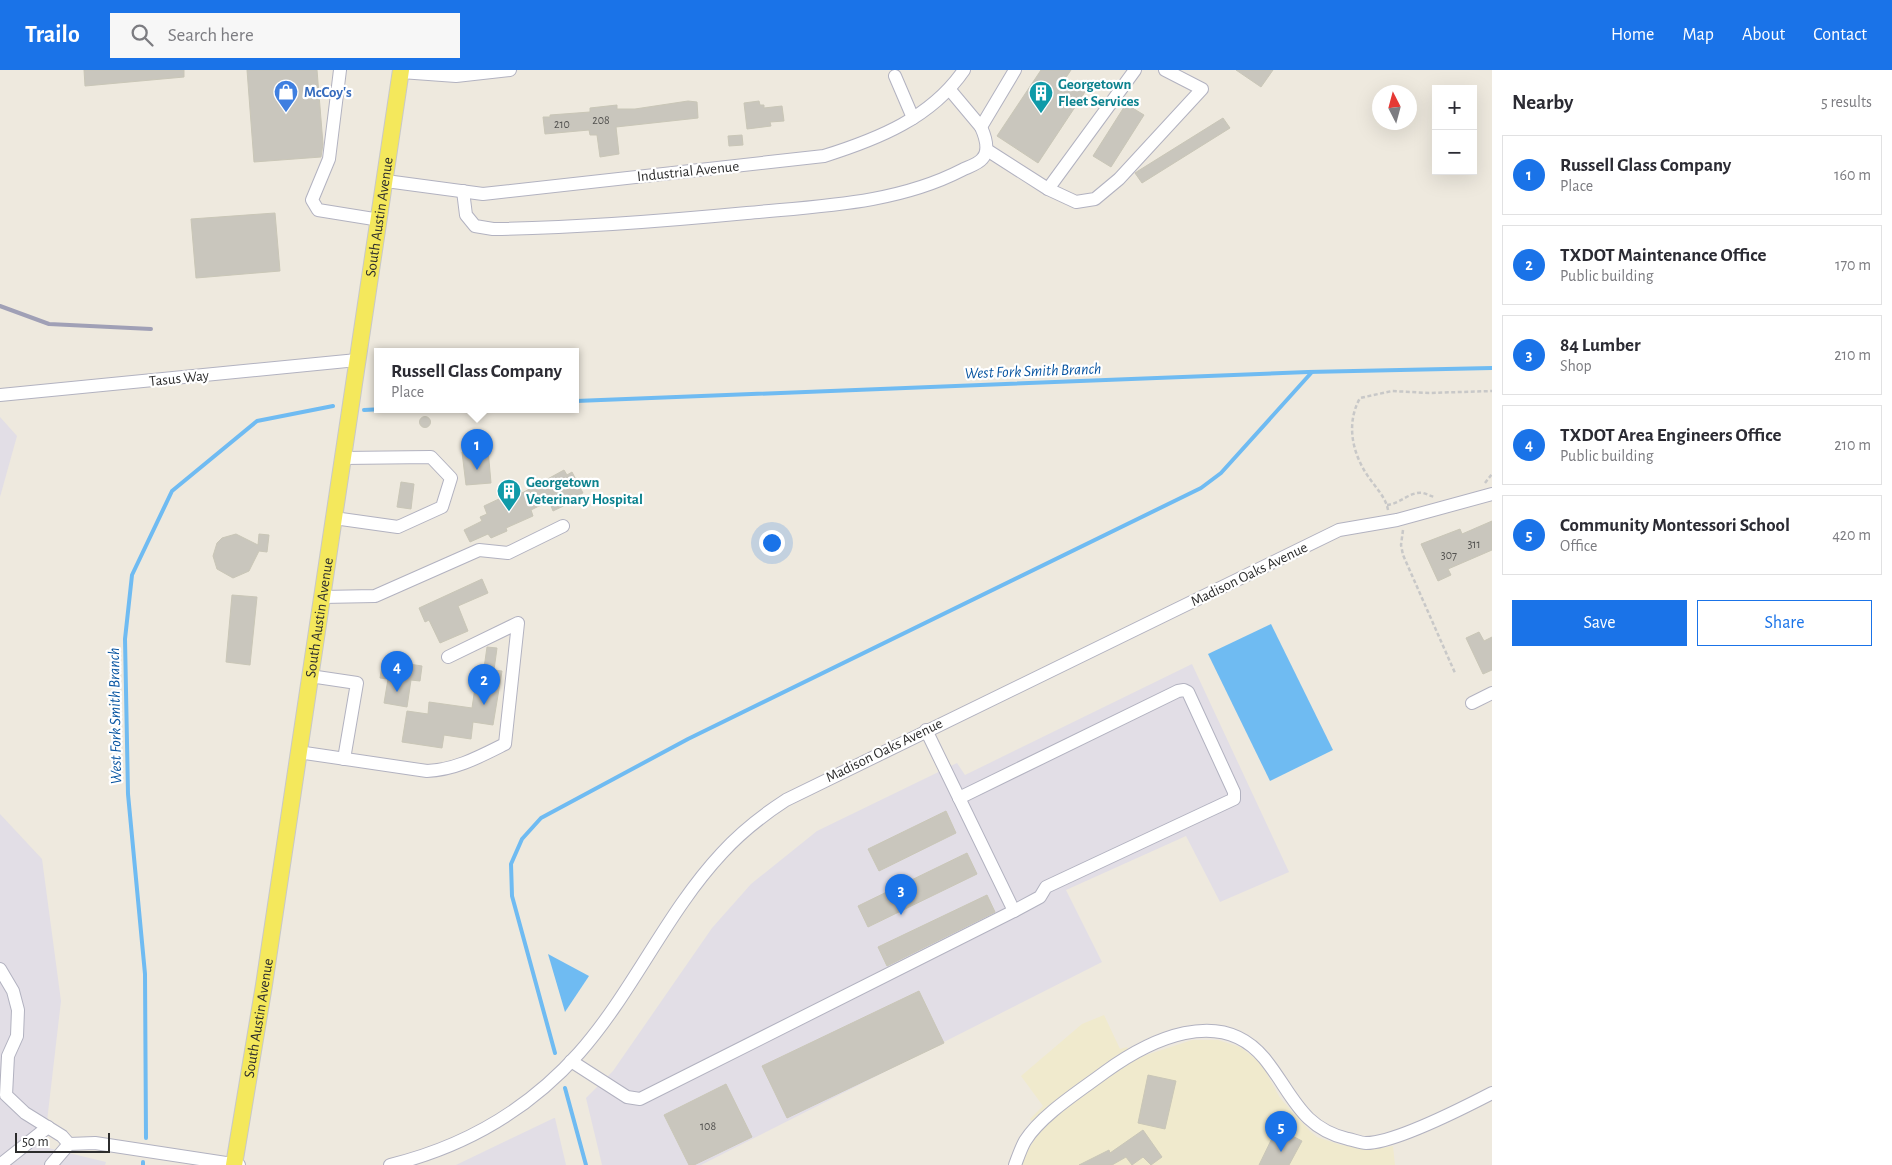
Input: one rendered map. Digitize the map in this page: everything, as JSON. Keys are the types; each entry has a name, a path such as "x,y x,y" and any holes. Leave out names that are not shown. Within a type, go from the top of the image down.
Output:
{"main road":[{"name":"South Austin Avenue","path":"236,1165 357,360 386,181 401,71"}],"street":[{"path":"340,70 330,159 312,200 318,210 380,220"},
{"path":"401,71 456,76 510,70"},
{"name":"Industrial Avenue","path":"386,181 483,194 824,156 863,144 913,118 950,90 964,70"},
{"path":"981,127 1015,70"},
{"path":"1048,189 1135,70"},
{"path":"987,150 1048,189 1076,202 1095,199 1119,179 1202,90 1164,70"},
{"path":"895,76 913,118"},
{"path":"463,191 466,215 475,226 493,229 698,218 871,200 950,176 982,160 987,150 985,136 981,127 950,90"},
{"name":"Tasus Way","path":"0,395 357,360"},
{"path":"334,518 398,527 442,508 451,478 431,458 343,458"},
{"name":"Madison Oaks Avenue","path":"390,1165 456,1144 499,1122 529,1100 571,1060 597,1029 704,874 741,834 786,800 1339,530 1397,520 1487,490"},
{"path":"322,597 375,596 479,550 508,553 563,526"},
{"path":"298,752 427,771 440,770 468,762 505,744 518,623 448,656"},
{"path":"310,676 357,683 344,759"},
{"path":"571,1060 628,1097 640,1099 1014,911 1040,897 1046,887 1234,799 1234,792 1188,692 1184,690 1178,691 959,798"},
{"path":"1472,703 1492,693"},
{"path":"926,730 1014,911"},
{"path":"0,969 13,991 18,1010 18,1036 8,1056 3,1098 62,1136 69,1144 95,1144 236,1165"},
{"path":"1015,1165 1025,1140 1053,1111 1090,1083 1126,1057 1153,1042 1197,1030 1229,1035 1249,1043 1264,1058 1306,1118 1331,1135 1366,1143 1390,1139 1492,1093"},
{"path":"0,1165 48,1127"},
{"path":"51,1165 69,1144"}],"path":[{"path":"1388,511 1387,504 1358,461 1351,421 1354,409 1360,398 1392,391 1429,393 1492,391"},
{"path":"1487,490 1492,474"},
{"path":"1387,504 1395,504 1414,494 1422,493 1440,497"},
{"path":"1404,526 1401,545 1404,555 1455,672"}],"shaded area":[{"path":"0,417 17,436 0,497"},
{"path":"1192,664 1289,872 1220,902 1186,836 1066,890 1102,962 701,1165 602,1165 586,1098 613,1071 712,928 751,884 817,831 957,763 965,775"},
{"path":"0,814 42,859 61,1001 44,1147 106,1162 105,1165 0,1165"},
{"path":"1104,1015 1120,1049 1127,1047 1134,1059 1192,1040 1218,1040 1240,1047 1261,1063 1280,1098 1317,1137 1341,1145 1375,1149 1393,1146 1395,1165 1019,1165 1040,1130 1030,1119 1043,1106 1021,1076 1082,1024"},
{"path":"554,1118 566,1165 456,1165"}],"water":[{"path":"1271,624 1333,750 1270,781 1208,654"},
{"path":"548,954 589,976 565,1012"}],"building":[{"path":"84,70 184,70 184,77 85,86"},
{"name":"McCoy's","path":"247,70 317,70 323,144 321,157 254,162"},
{"name":"Georgetown Fleet Services","path":"1041,70 1071,70 1065,79 1085,92 1038,163 997,136"},
{"path":"1236,70 1273,70 1261,87"},
{"path":"688,101 697,102 698,118 616,127 619,154 600,157 597,135 590,135 589,130 545,134 543,117 550,117 550,115 590,112 590,108 617,105 617,109 635,109"},
{"path":"759,101 760,105 764,105 764,108 782,106 784,121 770,122 771,126 747,129 744,103"},
{"path":"1126,104 1144,115 1111,167 1093,156"},
{"path":"1223,118 1230,128 1142,183 1135,173"},
{"path":"742,135 743,145 729,146 728,136"},
{"path":"275,213 280,271 196,278 191,219"},
{"path":"425,416 431,422 425,428 419,422"},
{"path":"488,449 491,483 466,485 462,452"},
{"path":"564,470 567,475 572,472 583,493 576,496 578,499 553,511 549,501 531,510 533,516 506,528 507,531 491,538 488,534 470,542 464,530 482,521 480,517 487,514 484,506 520,489 522,493"},
{"path":"401,482 414,484 411,509 397,507"},
{"path":"1492,521 1492,550 1448,569 1451,575 1438,581 1421,544 1460,529 1462,534"},
{"path":"236,534 258,545 259,534 269,535 267,552 259,551 249,571 233,578 217,569 213,556 217,543 222,538"},
{"path":"482,579 488,593 458,606 468,631 440,643 429,620 425,622 419,608"},
{"path":"232,595 257,597 250,665 226,662"},
{"path":"1479,632 1484,641 1492,637 1492,670 1483,674 1466,638"},
{"path":"487,647 497,648 494,670 502,671 493,725 473,722 471,739 444,735 442,748 402,742 407,711 428,714 429,702 472,708 478,667 484,668"},
{"path":"383,660 422,666 420,681 411,680 407,707 384,703 388,679 380,678"},
{"path":"946,811 956,833 879,871 868,849"},
{"path":"967,853 977,874 868,927 858,906"},
{"path":"987,895 995,912 887,966 878,947"},
{"path":"919,991 944,1043 787,1118 762,1066"},
{"path":"1148,1075 1176,1081 1165,1129 1138,1123"},
{"path":"726,1084 752,1137 694,1165 689,1165 664,1115"},
{"path":"1277,1128 1302,1141 1289,1165 1259,1165"},
{"path":"1143,1130 1162,1157 1151,1165 1143,1157 1132,1165 1126,1157 1112,1165 1079,1165 1109,1150 1110,1153"}],"waterway":[{"name":"West Fork Smith Branch","path":"579,401 1308,372 1492,368"},
{"path":"555,1053 512,896 511,864 522,839 541,818 688,739 1201,488 1221,473 1312,372"},
{"name":"West Fork Smith Branch","path":"146,1138 145,974 128,794 125,639 132,575 172,491 257,421 333,406"},
{"name":"West Fork Smith Branch","path":"364,410 374,410"},
{"path":"565,1088 586,1165"}],"railway":[{"path":"0,306 49,324 151,329"}],"place":[{"name":"McCoy's","path":"286,113"},
{"name":"Georgetown Fleet Services","path":"1041,114"},
{"name":"Russell Glass Company","path":"477,470"},
{"name":"Georgetown Veterinary Hospital","path":"509,512"},
{"name":"TXDOT Area Engineers Office","path":"397,692"},
{"name":"TXDOT Maintenance Office","path":"484,705"},
{"name":"84 Lumber","path":"901,915"},
{"name":"Community Montessori School","path":"1281,1152"}]}
